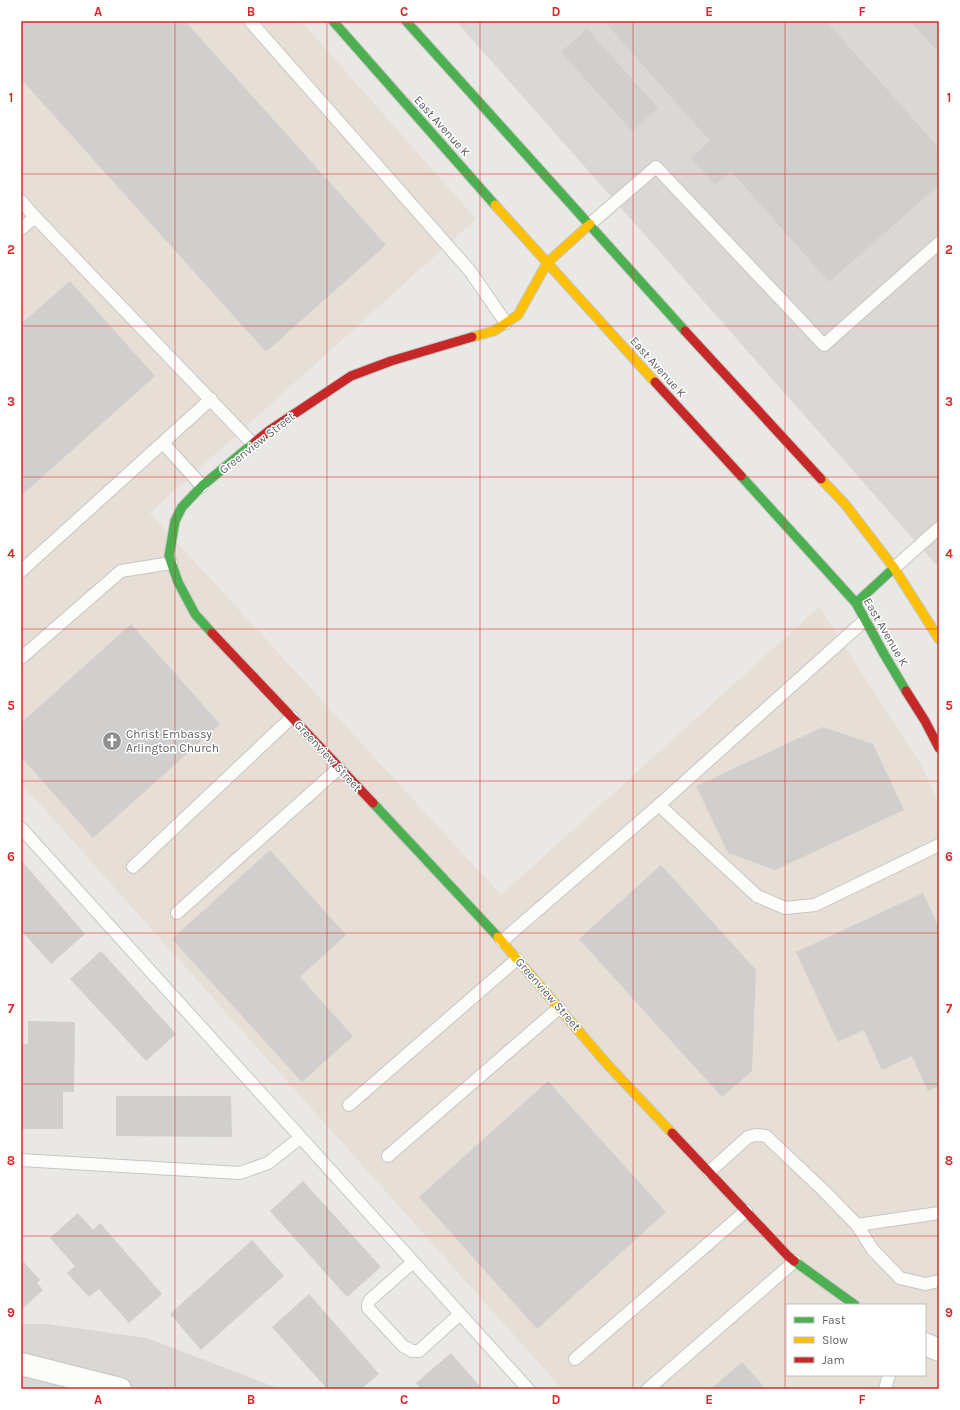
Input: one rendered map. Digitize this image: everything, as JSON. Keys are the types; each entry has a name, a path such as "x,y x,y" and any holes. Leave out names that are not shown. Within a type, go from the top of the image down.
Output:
{"street":[{"name":"East Avenue K","path":"333,21 547,263 856,603 939,748"},
{"path":"406,21 754,408 845,504 894,568 939,639"},
{"name":"Greenview Street","path":"590,224 547,263 518,315 506,323 494,330 391,361 351,376 270,430 202,486 182,507 175,521 169,556 178,582 195,614 502,941 608,1064 788,1256 854,1304"},
{"path":"856,603 894,568"},
{"path":"926,1344 939,1350"},
{"path":"21,1364 120,1389"}],"lane":[{"path":"250,21 470,271 506,323"},
{"path":"590,224 656,167 824,345 939,243"},
{"path":"21,201 253,444"},
{"path":"21,229 35,217"},
{"path":"21,571 211,399"},
{"path":"163,443 202,486"},
{"path":"894,568 939,528"},
{"path":"21,658 121,571 171,563"},
{"path":"502,941 659,805 865,620"},
{"path":"133,867 292,717"},
{"path":"177,913 339,768"},
{"path":"659,805 757,896 785,908 815,905 939,844"},
{"path":"21,828 528,1389"},
{"path":"349,1105 517,959"},
{"path":"388,1156 559,1008"},
{"path":"709,1172 748,1137 756,1135 766,1136 824,1191 857,1225 873,1250 900,1278 925,1284 939,1281"},
{"path":"21,1160 240,1173 268,1163 300,1138"},
{"path":"576,1359 746,1211"},
{"path":"857,1225 939,1213"},
{"path":"648,1389 795,1261"},
{"path":"413,1262 370,1300 368,1308 403,1346 412,1351 420,1351 460,1314"},
{"path":"885,1389 889,1376"}],"shaded area":[{"path":"21,21 301,21 476,219 150,513 501,895 819,607 922,766 939,805 939,1389 562,1389 21,783"},
{"path":"456,21 939,21 939,568"},
{"path":"21,1324 47,1324 147,1338 280,1389 21,1389"}],"building":[{"path":"21,21 185,21 386,245 266,352 21,79"},
{"path":"604,21 826,21 939,148 939,185 829,282 731,171 715,185 691,158 710,141"},
{"path":"910,21 939,21 939,53"},
{"path":"587,29 658,108 632,131 561,52"},
{"path":"70,281 155,376 21,496 21,324"},
{"name":"Christ Embassy Arlington Church","path":"131,624 220,724 93,838 21,757 21,723"},
{"path":"823,727 873,744 904,810 775,870 728,853 696,786"},
{"path":"270,850 346,935 300,977 353,1036 302,1082 172,939"},
{"path":"21,860 85,934 51,964 21,930"},
{"path":"661,865 756,970 752,1071 722,1097 579,939"},
{"path":"923,893 939,927 939,1086 928,1091 912,1056 882,1070 864,1030 838,1042 796,952"},
{"path":"101,951 176,1034 146,1061 70,979"},
{"path":"28,1021 75,1022 74,1092 63,1092 63,1129 21,1129 21,1044 28,1044"},
{"path":"548,1081 666,1212 537,1329 419,1197"},
{"path":"116,1096 231,1096 232,1137 116,1136"},
{"path":"303,1181 381,1267 347,1297 270,1211"},
{"path":"78,1213 93,1230 100,1223 162,1294 129,1323 99,1289 89,1297 67,1273 75,1266 50,1238"},
{"path":"252,1240 284,1276 201,1350 170,1314"},
{"path":"21,1259 40,1280 37,1283 43,1290 21,1310"},
{"path":"309,1294 379,1374 361,1389 327,1389 272,1327"},
{"path":"451,1353 482,1389 421,1389 416,1383"},
{"path":"742,1362 766,1389 711,1389"}],"traffic: fast":[{"path":"333,21 495,205"},
{"path":"406,21 685,331"},
{"path":"212,633 195,614 178,582 169,556 175,521 182,507 202,486 255,442"},
{"path":"741,476 856,603 906,691"},
{"path":"856,603 894,568"},
{"path":"373,803 498,937"},
{"path":"794,1261 854,1304"}],"traffic: slow":[{"path":"495,205 655,382"},
{"path":"472,337 494,331 518,315 547,263 590,224"},
{"path":"821,479 845,504 894,568 939,639"},
{"path":"498,937 607,1064 672,1133"}],"traffic: jam":[{"path":"685,331 821,479"},
{"path":"255,442 270,430 351,376 391,361 472,337"},
{"path":"655,382 741,476"},
{"path":"212,633 373,803"},
{"path":"906,691 925,721 939,748"},
{"path":"672,1133 794,1261"}],"place":[{"name":"Christ Embassy Arlington Church","path":"112,741"}]}
